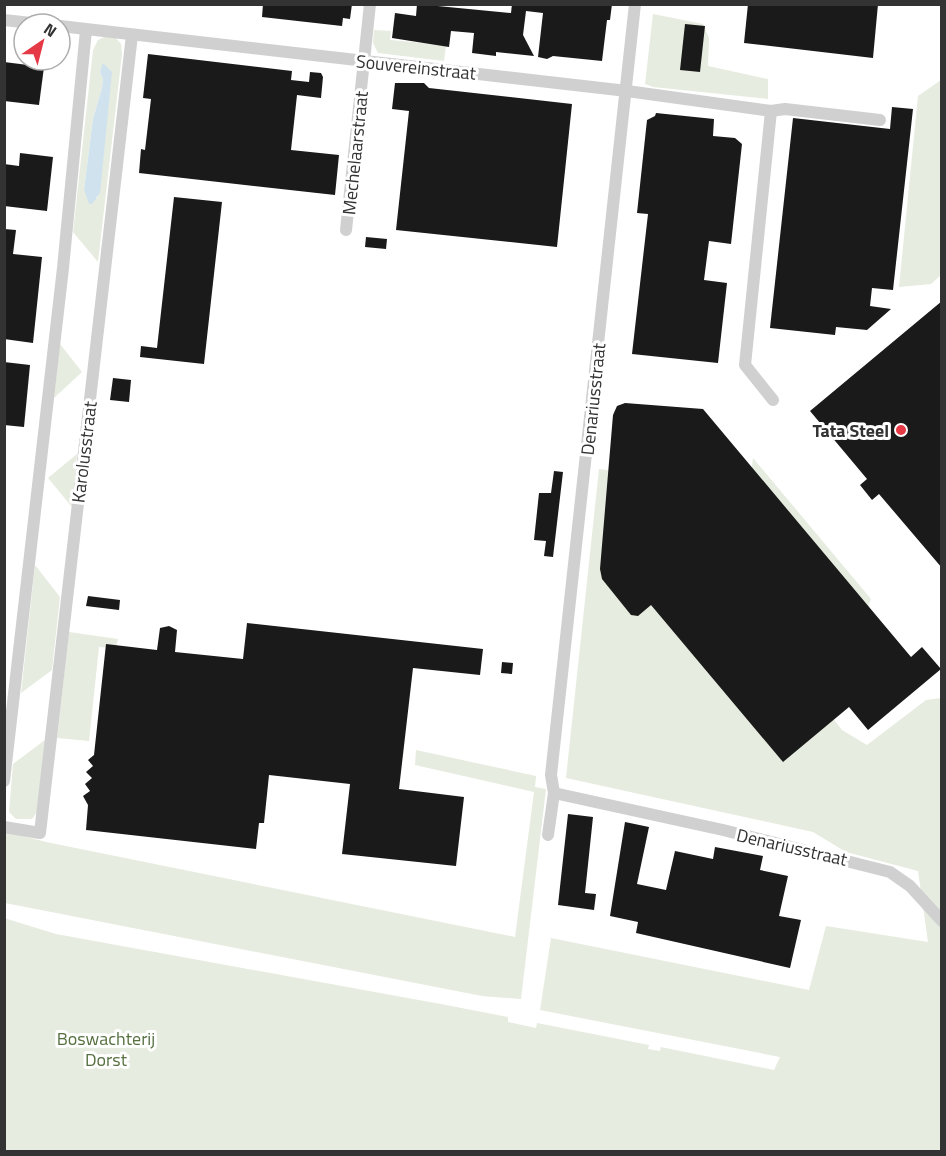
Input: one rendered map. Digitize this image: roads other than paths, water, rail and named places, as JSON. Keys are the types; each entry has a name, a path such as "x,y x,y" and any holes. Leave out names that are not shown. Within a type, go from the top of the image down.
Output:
{"street":[{"name":"Mechelaarstraat","path":"346,230 370,4"},
{"name":"Denariusstraat","path":"548,835 554,793 551,775 635,4"},
{"name":"Souvereinstraat","path":"72,28 627,91 771,111 784,109 880,120"},
{"path":"4,782 63,268 86,30"},
{"name":"Karolusstraat","path":"4,827 39,833 132,35"},
{"path":"771,111 745,365 773,400"},
{"name":"Denariusstraat","path":"554,793 723,830 890,872 910,886 942,921"}],"water":[{"path":"103,63 112,72 100,193 92,204 89,204 84,190 93,119 102,88 103,79 100,72"}],"place":[{"name":"Tata Steel","path":"901,430"}],"park label":[{"name":"Boswachterij Dorst","path":"106,1048"}]}
